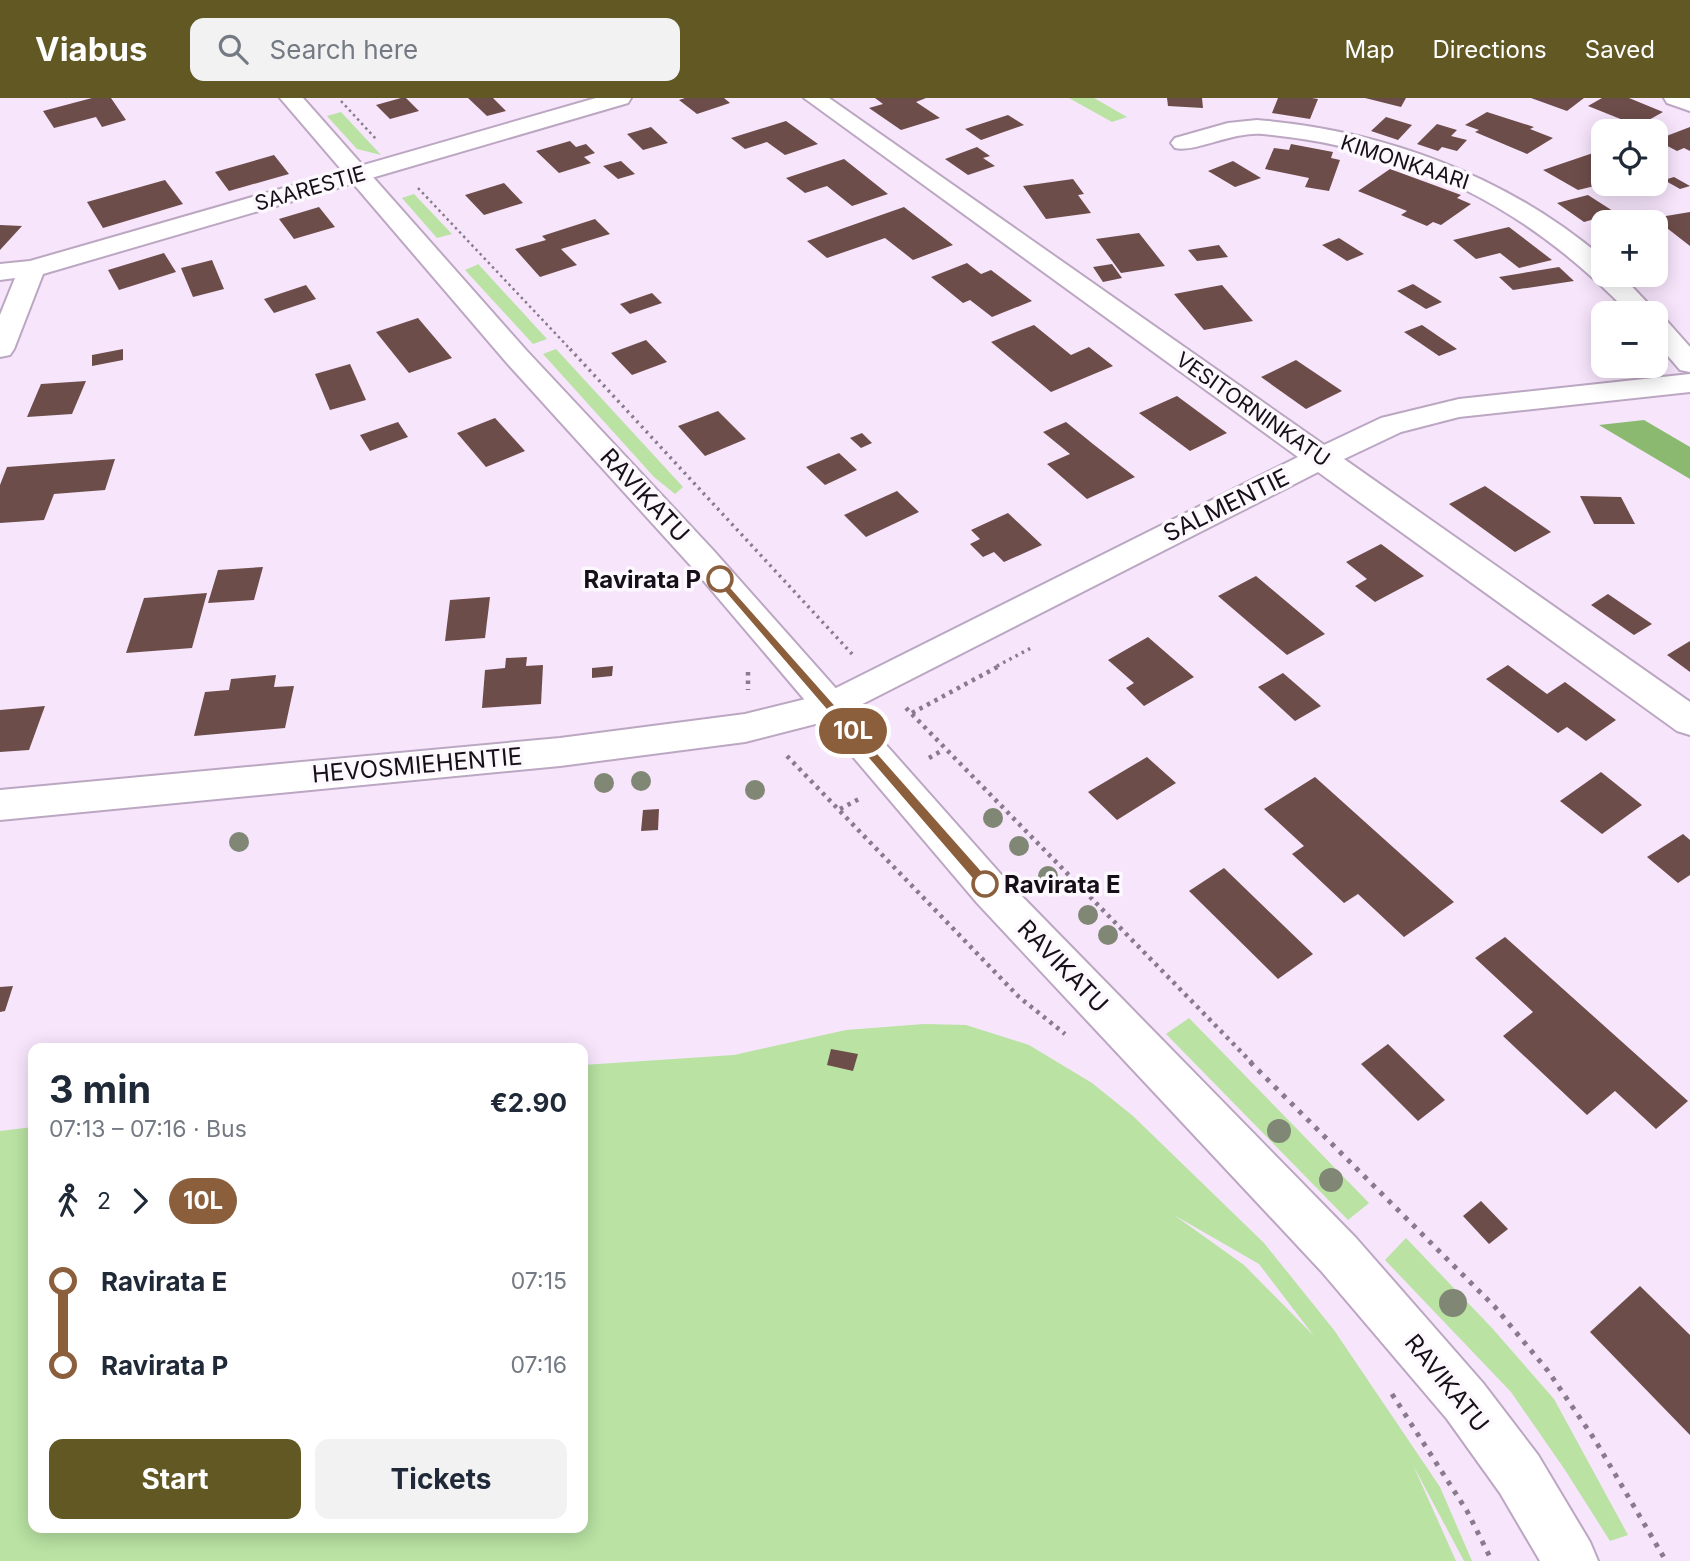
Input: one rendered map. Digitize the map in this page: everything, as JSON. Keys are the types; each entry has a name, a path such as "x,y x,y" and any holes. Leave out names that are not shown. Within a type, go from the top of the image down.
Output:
{"street":[{"name":"RAVIKATU","path":"291,98 831,706 992,892 1357,1276 1465,1401 1518,1474 1571,1561"},
{"name":"SAARESTIE","path":"0,272 32,270 620,98"},
{"name":"VESITORNINKATU","path":"815,98 1690,721"},
{"path":"1675,98 1690,104"},
{"name":"KIMONKAARI","path":"1183,143 1217,131 1246,127 1312,134 1390,154 1476,185 1517,206 1550,227 1591,261"},
{"path":"0,349 32,270"},
{"path":"1619,287 1632,301"},
{"path":"1668,339 1690,364"},
{"name":"SALMENTIE","path":"831,706 1322,457 1391,425 1432,412 1690,383"},
{"name":"HEVOSMIEHENTIE","path":"0,805 573,751 745,729 831,706"}],"path":[{"path":"338,98 383,146"},
{"path":"411,180 855,657"},
{"path":"900,704 912,713 943,750 1495,1307 1548,1371 1595,1440 1666,1561"},
{"path":"779,751 795,762 1019,997 1072,1040"},
{"path":"840,809 859,799"},
{"path":"1389,1390 1467,1511 1492,1561"}],"green space":[{"path":"1069,98 1094,98 1127,117 1112,122"},
{"path":"341,112 381,155 357,149 327,116"},
{"path":"414,194 452,234 437,238 402,198"},
{"path":"479,264 547,339 533,344 465,270"},
{"path":"556,349 683,487 675,494 654,477 543,354"},
{"path":"1644,420 1690,447 1690,479 1599,425"},
{"path":"1189,1018 1369,1203 1348,1220 1166,1034"},
{"path":"924,1024 966,1025 1029,1045 1092,1083 1133,1116 1264,1243 1334,1330 1440,1487 1472,1561 1464,1561 1413,1465 1456,1561 0,1561 0,1131 28,1128 28,1533 588,1533 588,1065 734,1055 846,1030","holes":["1174,1215 1259,1264 1314,1336 1244,1265"]},
{"path":"1406,1238 1492,1328 1554,1399 1628,1535 1610,1541 1511,1392 1385,1260"}],"building":[{"path":"92,98 111,98 126,120 102,127 96,117 54,128 43,111"},
{"path":"406,98 419,111 390,119 376,105"},
{"path":"468,98 493,98 506,111 487,116"},
{"path":"724,98 730,103 697,114 679,100"},
{"path":"875,98 926,98 916,102 940,118 901,130 869,108 883,104"},
{"path":"1167,98 1202,98 1203,108 1168,106"},
{"path":"1278,98 1318,99 1310,119 1272,113"},
{"path":"1365,98 1406,98 1401,107"},
{"path":"1531,98 1584,98 1567,111"},
{"path":"1602,98 1629,98 1663,112 1650,119 1620,119 1588,106"},
{"path":"1487,112 1534,127 1530,129 1553,138 1527,154 1475,132 1479,130 1465,125"},
{"path":"1008,115 1024,125 981,140 965,129"},
{"path":"1386,117 1412,125 1398,140 1371,131"},
{"path":"786,121 818,144 785,155 767,142 745,149 731,138"},
{"path":"1437,124 1457,130 1451,136 1467,140 1457,151 1442,147 1438,151 1417,144"},
{"path":"651,127 668,143 643,150 627,134"},
{"path":"1690,127 1690,151 1684,148 1677,151 1668,146 1668,135"},
{"path":"570,141 576,147 586,144 595,153 584,157 591,163 559,173 536,151"},
{"path":"1291,144 1333,152 1331,158 1340,160 1329,191 1305,187 1309,178 1265,169 1274,148 1289,150"},
{"path":"977,147 990,156 983,158 995,166 968,175 945,159"},
{"path":"1591,154 1591,187 1578,190 1543,170"},
{"path":"274,155 289,174 229,191 215,172"},
{"path":"844,159 888,194 852,206 827,186 805,193 786,178"},
{"path":"621,161 635,174 618,179 603,166"},
{"path":"1233,161 1261,178 1235,187 1208,171"},
{"path":"1390,169 1461,195 1457,198 1471,204 1441,225 1433,222 1427,226 1401,215 1407,211 1358,191"},
{"path":"1674,177 1690,186 1680,189 1668,182 1668,179"},
{"path":"1073,179 1084,194 1078,195 1091,213 1046,219 1023,186"},
{"path":"165,180 183,204 103,228 87,202"},
{"path":"504,183 523,203 484,215 465,195"},
{"path":"1588,195 1611,210 1591,210 1591,220 1584,222 1557,203"},
{"path":"319,207 335,227 294,239 279,219"},
{"path":"904,207 953,245 913,260 885,238 827,258 807,241"},
{"path":"1690,212 1690,246 1668,229 1668,216"},
{"path":"595,219 610,234 561,249 577,265 540,277 515,249 546,240 542,236"},
{"path":"0,225 22,226 0,250"},
{"path":"1509,227 1552,260 1519,268 1500,253 1476,259 1453,240"},
{"path":"1139,233 1165,266 1121,273 1096,239"},
{"path":"1339,238 1364,254 1347,261 1322,245"},
{"path":"1219,245 1228,257 1197,261 1188,250"},
{"path":"164,253 176,272 119,290 108,270"},
{"path":"212,260 224,289 193,297 181,268"},
{"path":"967,263 981,274 991,270 1032,301 992,317 970,300 963,303 931,277"},
{"path":"1112,264 1122,278 1103,282 1093,267"},
{"path":"1559,267 1574,281 1513,290 1499,277"},
{"path":"1413,284 1442,302 1426,309 1397,291"},
{"path":"306,285 316,299 274,313 264,299"},
{"path":"1222,285 1253,321 1204,330 1174,294"},
{"path":"652,293 662,303 630,314 620,304"},
{"path":"418,318 452,358 409,373 376,332"},
{"path":"1034,325 1071,355 1089,347 1113,366 1051,392 991,342"},
{"path":"1422,325 1457,349 1439,356 1404,332"},
{"path":"646,340 667,362 632,375 611,353"},
{"path":"123,349 123,360 92,366 92,355"},
{"path":"1296,360 1342,391 1306,409 1261,377"},
{"path":"350,364 366,400 330,410 315,374"},
{"path":"86,381 72,414 27,417 41,384"},
{"path":"1177,396 1227,433 1190,451 1139,413"},
{"path":"718,411 746,439 705,456 678,426"},
{"path":"495,418 525,451 486,467 457,433"},
{"path":"398,422 408,437 370,451 360,435"},
{"path":"1066,422 1135,477 1087,499 1047,464 1070,454 1043,432"},
{"path":"862,433 872,443 861,448 850,438"},
{"path":"839,453 857,470 825,485 806,467"},
{"path":"115,459 105,490 54,494 44,520 0,523 0,485 7,467"},
{"path":"1485,486 1551,532 1515,552 1449,504"},
{"path":"897,491 919,512 866,537 844,515"},
{"path":"1580,496 1621,497 1635,524 1594,524"},
{"path":"1008,513 1042,545 1004,562 994,552 983,557 970,544 980,539 971,530"},
{"path":"1381,544 1424,576 1375,602 1355,586 1367,579 1346,562"},
{"path":"263,567 254,600 208,603 218,570"},
{"path":"1256,576 1325,634 1287,655 1218,596"},
{"path":"207,593 192,648 126,653 144,598"},
{"path":"1608,594 1652,624 1634,635 1591,605"},
{"path":"490,597 485,638 445,641 450,600"},
{"path":"1148,637 1194,677 1144,706 1126,688 1134,683 1108,660"},
{"path":"1690,641 1690,672 1667,655"},
{"path":"527,657 526,666 543,665 541,704 482,708 485,670 505,668 506,658"},
{"path":"1508,665 1547,694 1565,682 1616,720 1586,741 1567,727 1558,733 1486,679"},
{"path":"613,666 612,676 592,678 592,668"},
{"path":"1283,673 1321,706 1295,721 1258,687"},
{"path":"276,675 274,687 294,686 285,728 194,736 205,692 229,690 231,679"},
{"path":"45,706 29,750 0,752 0,710"},
{"path":"1147,757 1176,783 1117,820 1088,792"},
{"path":"1601,772 1642,805 1602,834 1560,801"},
{"path":"1315,777 1454,902 1404,937 1358,894 1344,903 1292,854 1304,846 1264,809"},
{"path":"659,809 658,830 641,831 643,810"},
{"path":"1683,834 1690,840 1690,875 1678,883 1647,857"},
{"path":"1224,868 1313,954 1278,979 1189,891"},
{"path":"1505,937 1688,1101 1656,1129 1615,1091 1587,1115 1503,1036 1533,1012 1475,958"},
{"path":"13,986 5,1011 0,1012 0,987"},
{"path":"1388,1044 1445,1100 1418,1121 1361,1064"},
{"path":"831,1049 858,1054 853,1071 827,1065"},
{"path":"1481,1201 1508,1229 1489,1244 1463,1216"},
{"path":"1640,1286 1690,1335 1690,1435 1590,1332"}],"bus line":[{"name":"10L","path":"720,579 985,884"}],"place":[{"name":"Ravirata P","path":"720,579"},
{"name":"Ravirata E","path":"985,884"}]}
